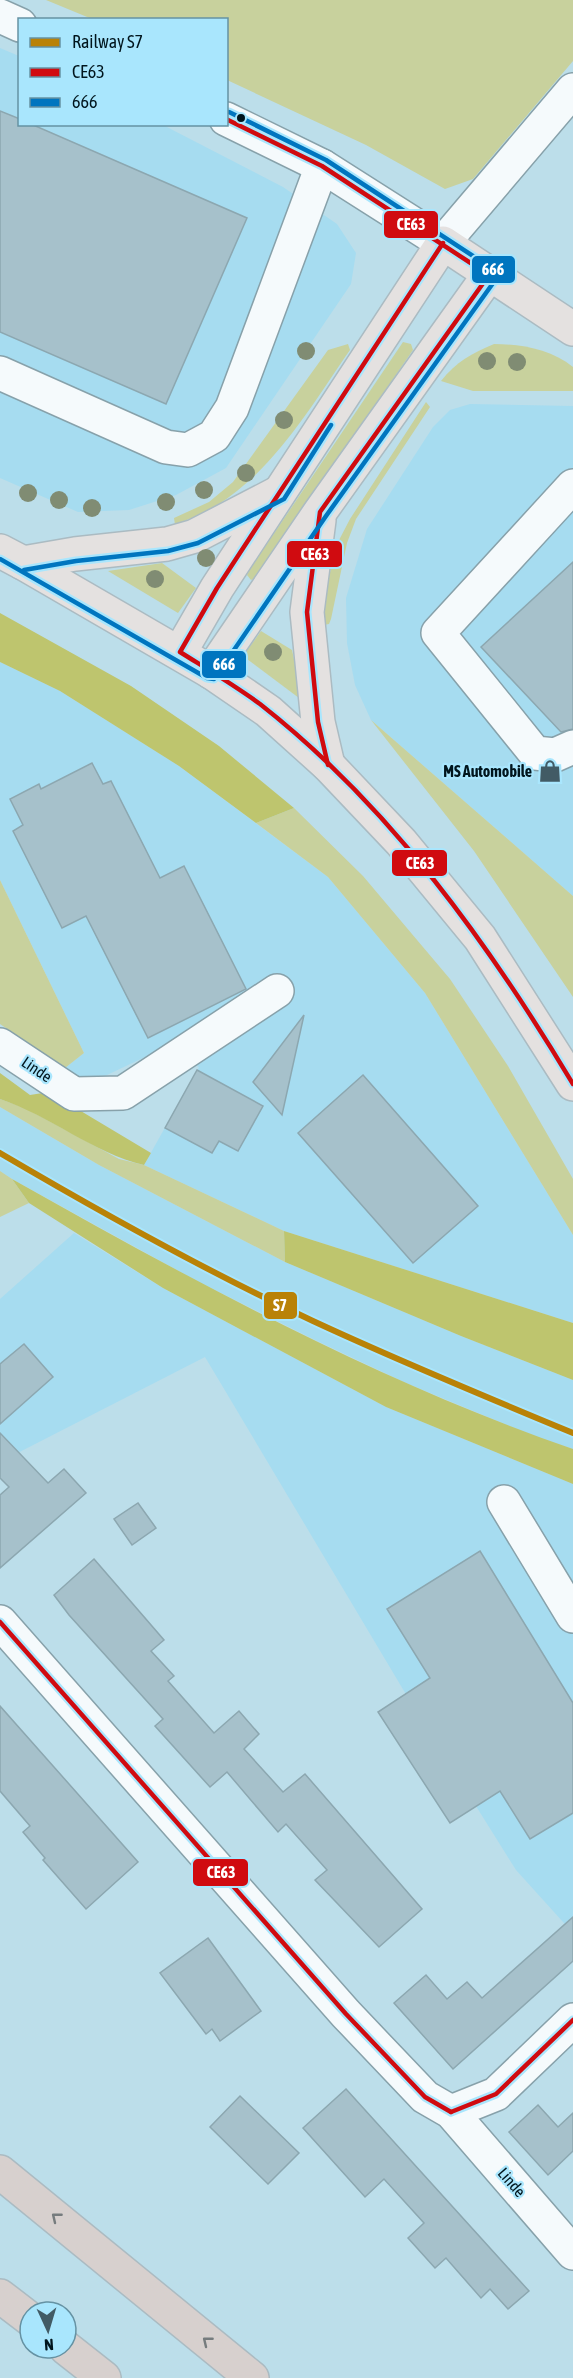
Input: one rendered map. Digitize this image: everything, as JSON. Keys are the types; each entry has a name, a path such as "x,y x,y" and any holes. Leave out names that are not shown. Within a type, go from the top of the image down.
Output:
{"highway":[{"path":"0,2172 252,2378"},
{"path":"0,2296 18,2310"},
{"path":"78,2357 104,2378"}],"main road":[{"path":"180,652 217,588 443,243 573,329"},
{"path":"211,672 320,512 489,275"},
{"path":"12,557 75,554 168,544 195,536 279,493"},
{"path":"320,512 308,612 318,722 328,765"},
{"path":"12,557 180,652 211,672 268,711 328,765 401,842 480,938 573,1084"}],"street":[{"path":"0,16 18,24"},
{"path":"228,120 322,166 443,243 573,90"},
{"path":"0,373 166,447 188,450 214,436 232,408 322,166"},
{"path":"573,486 438,633 535,753 555,755 573,747"},
{"name":"Linde","path":"0,1045 74,1094 123,1094 277,991"},
{"path":"504,1502 573,1616"},
{"name":"Linde","path":"0,1622 346,2014 425,2097 451,2112 573,2253"},
{"path":"451,2112 496,2094 573,2020"}],"shaded area":[{"path":"0,48 18,56 18,126 165,126 283,187 337,224 356,253 351,284 226,468 176,495 129,510 78,512 0,478"},
{"path":"470,404 573,406 573,896 371,720 355,685 347,643 346,598 367,529 433,427 450,410"},
{"path":"0,662 60,691 179,766 328,877 425,993 573,1235 573,1323 284,1231 144,1165 199,1067 164,1048 88,1084 65,1068 84,1053 0,880"},
{"path":"0,1107 99,1165 285,1262 573,1380 573,1449 531,1435 406,1383 315,1340 195,1280 12,1179 0,1171"},
{"path":"74,1233 163,1288 386,1407 573,1484 573,1933 516,1870 404,1691 205,1357 0,1462 0,1299"}],"green space":[{"path":"46,0 573,0 573,61 473,179 445,189 366,145 228,80 228,18 90,18"},
{"path":"403,342 411,344 413,350 258,576 251,580 247,575 250,569"},
{"path":"348,344 350,350 306,414 291,435 257,473 216,506 175,525 174,518 209,502 233,482 328,350"},
{"path":"494,344 535,349 564,361 573,367 573,391 473,391 441,381 465,359"},
{"path":"426,402 430,407 356,519 347,543 331,619 329,624 324,625 326,589 337,544 350,519"},
{"path":"162,563 196,588 178,613 108,571"},
{"path":"0,613 131,686 219,746 294,808 256,823 179,766 60,691 0,662"},
{"path":"261,631 292,650 303,701 243,656"},
{"path":"371,720 573,896 573,997 474,851"},
{"path":"294,808 363,876 450,979 508,1066 573,1179 573,1235 425,993 328,877 256,823"},
{"path":"0,880 84,1053 65,1068 0,1024"},
{"path":"0,1073 30,1095 49,1092 151,1153 144,1165 125,1159 19,1106 0,1099"},
{"path":"0,1099 25,1108 119,1159 144,1165 284,1231 285,1262 99,1165 0,1107"},
{"path":"0,1171 12,1179 29,1203 0,1217"},
{"path":"12,1179 148,1255 357,1361 500,1422 573,1449 573,1484 386,1407 163,1288 29,1203"},
{"path":"284,1231 573,1323 573,1380 285,1262"}],"building":[{"path":"0,111 18,118 18,126 36,126 247,218 166,404 0,332"},
{"path":"573,562 573,729 561,732 481,647"},
{"path":"92,763 103,784 111,781 160,878 184,866 246,989 148,1038 86,916 62,928 13,831 23,825 10,799 39,784 41,789"},
{"path":"304,1015 282,1115 253,1082"},
{"path":"197,1070 263,1106 238,1151 219,1141 212,1153 165,1128"},
{"path":"363,1075 478,1206 413,1263 298,1133"},
{"path":"24,1344 53,1377 0,1424 0,1364"},
{"path":"0,1433 48,1483 64,1469 86,1493 0,1568 0,1495 9,1487 0,1478"},
{"path":"138,1503 156,1528 132,1545 114,1519"},
{"path":"480,1551 573,1703 573,1813 530,1839 500,1791 450,1823 378,1712 430,1678 387,1609"},
{"path":"94,1559 164,1640 151,1651 174,1676 168,1681 214,1733 239,1711 259,1734 244,1749 283,1792 305,1774 422,1909 379,1947 315,1880 327,1870 286,1824 278,1832 227,1772 210,1787 155,1726 163,1719 69,1615 54,1595"},
{"path":"0,1706 138,1862 86,1909 43,1860 45,1858 23,1832 30,1826 0,1791"},
{"path":"573,1917 573,1961 453,2069 394,2003 426,1975 447,1999 467,1982 482,1998"},
{"path":"208,1938 261,2011 220,2041 212,2029 206,2034 160,1973"},
{"path":"346,2089 529,2291 508,2309 490,2289 481,2298 446,2258 435,2268 408,2238 424,2223 384,2179 365,2197 303,2128"},
{"path":"240,2096 299,2153 268,2184 210,2127"},
{"path":"538,2105 558,2127 573,2113 573,2151 548,2175 509,2132"}],"rail line":[{"name":"S7","path":"0,1153 155,1241 273,1302 410,1365 573,1433"}],"transit line":[{"name":"666","path":"0,559 207,678 214,679 326,516 496,279 493,269 326,160 229,112"},
{"name":"CE63","path":"228,120 322,166 489,275 320,512 307,612 318,722 328,765"},
{"name":"CE63","path":"443,243 217,588 180,652 260,704 307,744 394,832 471,929 507,980 573,1084"},
{"name":"666","path":"24,570 76,561 168,551 198,543 284,499 331,425"},
{"name":"CE63","path":"0,1622 346,2014 425,2097 451,2112"},
{"name":"CE63","path":"451,2112 496,2094 573,2020"}],"place":[{"name":"MS Automobile","path":"550,771"}]}
